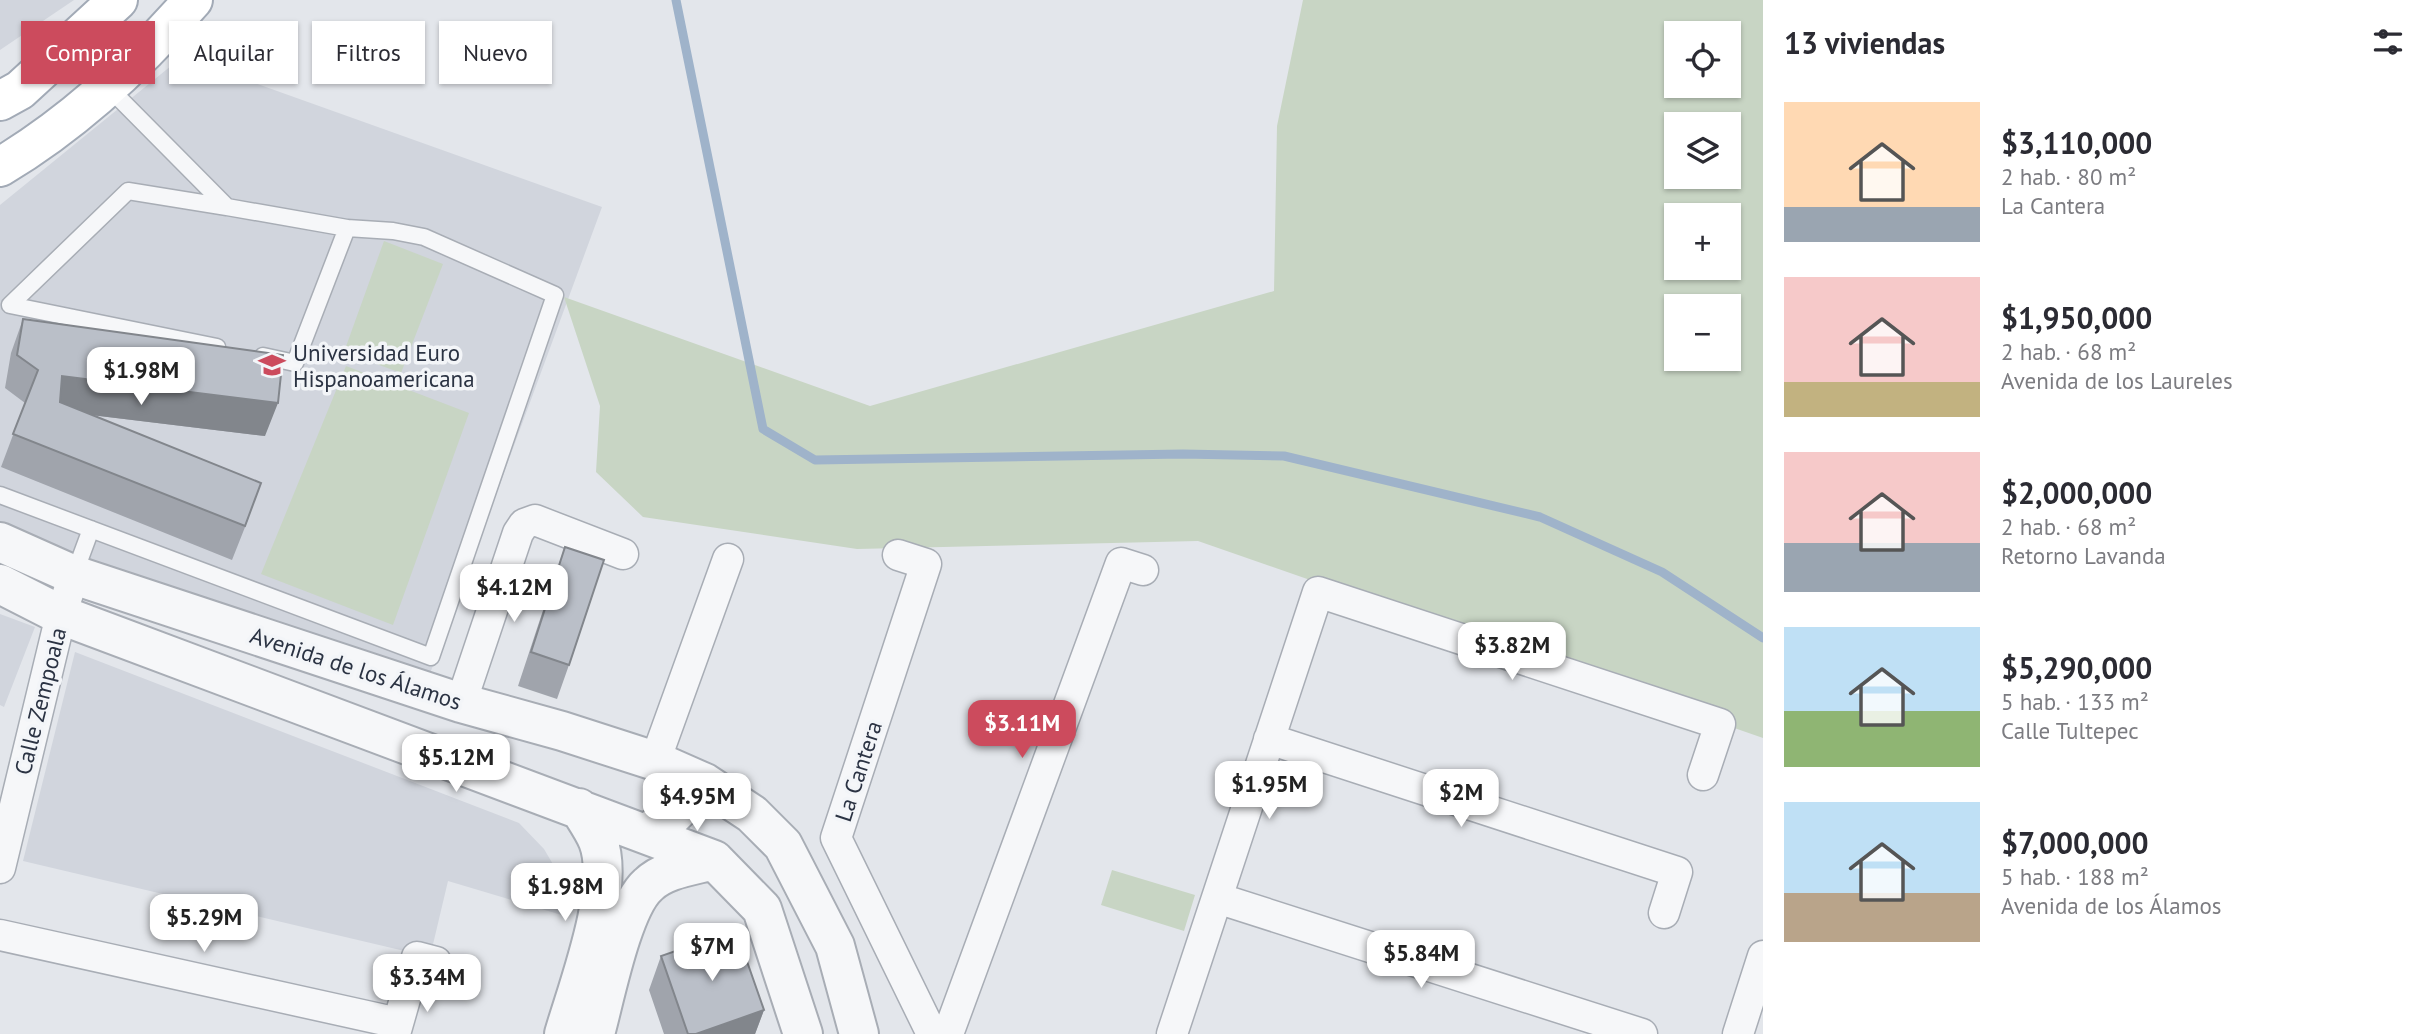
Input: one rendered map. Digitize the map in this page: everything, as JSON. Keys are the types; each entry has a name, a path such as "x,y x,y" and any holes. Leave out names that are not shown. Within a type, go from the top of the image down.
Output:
{"main road":[{"path":"0,167 31,138 41,119 34,105 10,96 118,0"},
{"path":"0,167 109,88 193,0"}],"street":[{"path":"461,703 518,533 524,524 535,520 623,554"},
{"name":"Avenida de los Álamos","path":"3,553 461,703 562,731 655,761 705,783 752,814 783,845 835,947 859,1034"},
{"name":"La Cantera","path":"898,555 926,564 836,838 932,1034"},
{"path":"655,761 728,559"},
{"path":"948,1034 1121,562 1143,570"},
{"name":"Calle Zempoala","path":"0,868 61,615 74,575"},
{"path":"0,584 61,615 714,860 762,909 803,1034"},
{"path":"1172,1034 1318,592 1720,724 1703,775"},
{"path":"1269,739 1677,872 1664,913"},
{"path":"648,833 673,815 705,783"},
{"path":"564,1034 594,930 604,883 599,842 579,808"},
{"path":"595,1034 627,918 647,886 665,874 714,860"},
{"path":"1217,898 1642,1034"},
{"path":"0,935 396,1029 417,957 436,962"},
{"path":"1738,1034 1763,956"}],"lane":[{"path":"109,88 227,207"},
{"path":"0,495 431,657 555,295 424,237 393,231 346,228 128,191 10,305 227,349"},
{"path":"254,355 295,363 346,228"},
{"path":"74,575 91,528"}],"shaded area":[{"path":"0,0 74,0 43,21 21,21 21,36 0,50"},
{"name":"Universidad Euro Hispanoamericana","path":"169,68 169,84 258,84 602,207 428,679 45,544 0,522 0,205 149,84 155,84 155,79"},
{"path":"0,614 35,627 4,707 0,705"},
{"path":"75,652 519,823 544,849 564,883 565,916 448,881 430,957 23,861"}],"green space":[{"path":"1303,0 1763,0 1763,738 1198,541 857,549 643,517 596,472 600,406 564,297 870,406 1274,291 1277,126"},
{"path":"384,241 443,264 401,373 344,352"},
{"path":"346,366 469,413 393,625 261,574"},
{"path":"1112,870 1195,895 1184,931 1101,905"}],"building":[{"path":"23,319 283,355 278,403 62,376 60,402 261,483 245,526 13,434 38,370 17,355"},
{"path":"565,547 604,560 569,665 531,652"},
{"path":"736,930 764,1010 696,1034 688,1034 661,956"}],"waterway":[{"path":"676,0 763,429 815,460 1183,454 1284,456 1540,517 1662,572 1763,638"}],"place":[{"name":"Universidad Euro Hispanoamericana","path":"272,365"}]}
